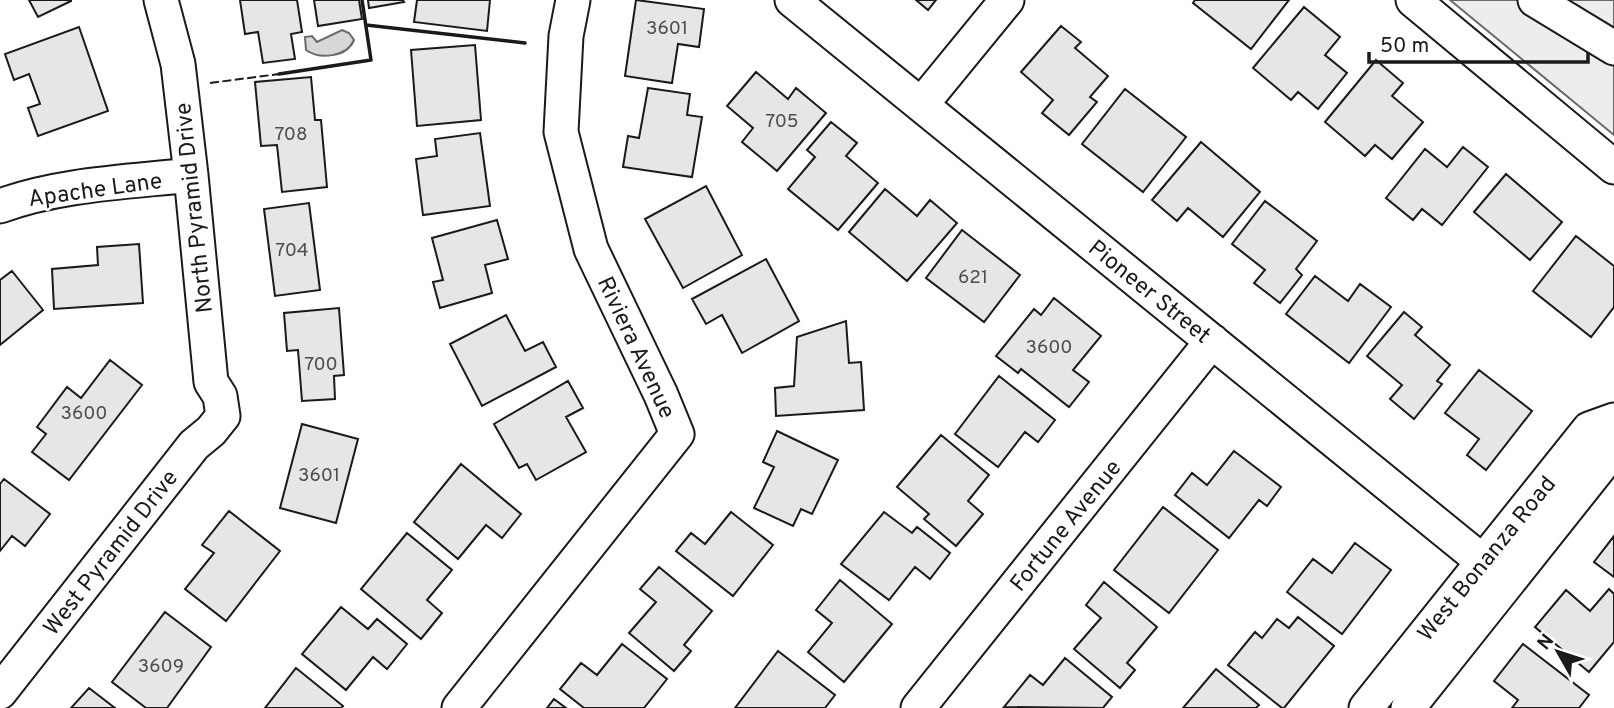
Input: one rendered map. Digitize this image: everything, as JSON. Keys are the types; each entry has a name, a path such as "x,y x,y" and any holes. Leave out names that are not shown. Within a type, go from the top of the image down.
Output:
{"street":[{"name":"North Pyramid Drive","path":"161,0 178,64 211,382 220,396 223,416"},
{"name":"Riviera Avenue","path":"459,708 677,434 591,249 561,132 566,36 573,0"},
{"name":"Pioneer Street","path":"792,0 1496,572"},
{"path":"921,105 1007,0"},
{"path":"1413,0 1614,167"},
{"path":"1535,0 1614,48"},
{"name":"Apache Lane","path":"0,206 45,193 191,176"},
{"name":"Fortune Avenue","path":"918,708 1212,341"},
{"name":"West Pyramid Drive","path":"0,692 194,445 211,431 223,416"},
{"name":"West Bonanza Road","path":"1408,708 1589,429 1614,420"},
{"name":"West Bonanza Road","path":"1366,708 1614,449"}],"shaded area":[{"path":"1450,0 1614,0 1614,135"},
{"path":"342,30 349,33 354,40 346,50 325,56 306,50 305,37 312,36 317,42"}],"building":[{"path":"29,0 71,0 71,1 38,17"},
{"path":"240,0 297,0 302,32 291,34 295,59 263,63 258,32 245,34"},
{"path":"314,0 359,0 362,19 318,26"},
{"path":"368,0 403,0 404,2 369,8"},
{"path":"417,0 490,0 487,31 414,22"},
{"path":"636,0 704,9 699,47 678,44 672,83 625,76"},
{"path":"916,0 936,0 928,10"},
{"path":"1195,0 1289,0 1251,49 1193,3"},
{"path":"1304,7 1340,37 1325,55 1347,73 1318,109 1298,92 1291,100 1253,68"},
{"path":"1061,26 1081,42 1075,48 1108,76 1090,97 1097,102 1069,135 1042,113 1053,100 1021,72"},
{"path":"79,27 108,111 38,136 28,108 40,104 29,74 14,80 5,54"},
{"path":"475,45 481,120 417,126 411,50"},
{"path":"1376,60 1403,83 1392,96 1423,122 1392,159 1375,145 1365,156 1325,122"},
{"path":"756,72 788,99 796,88 826,113 777,171 742,142 753,128 727,106"},
{"path":"311,77 315,120 321,120 327,187 282,192 277,145 261,146 255,82"},
{"path":"648,88 690,94 687,115 702,117 692,177 623,167 628,136 639,138"},
{"path":"1125,89 1186,137 1143,192 1082,144"},
{"path":"831,122 857,143 846,156 878,183 838,230 788,189 815,157 807,150"},
{"path":"480,133 490,206 423,215 416,159 437,156 435,139"},
{"path":"1201,142 1260,192 1223,237 1188,208 1177,221 1152,200"},
{"path":"1463,147 1488,167 1442,225 1422,209 1413,220 1386,198 1425,149 1447,167"},
{"path":"1506,174 1562,222 1530,260 1474,212"},
{"path":"706,186 742,255 683,288 645,219"},
{"path":"885,189 917,216 930,200 957,223 907,281 849,232"},
{"path":"1265,201 1317,241 1296,269 1302,275 1280,303 1254,283 1265,270 1232,244"},
{"path":"309,203 320,290 275,296 264,209"},
{"path":"497,220 508,259 485,265 492,293 440,308 433,282 443,280 432,238"},
{"path":"962,230 1020,275 984,322 926,278"},
{"path":"1576,236 1614,266 1614,307 1591,337 1533,291"},
{"path":"139,244 143,303 54,309 52,269 98,265 97,247"},
{"path":"766,259 799,321 742,353 722,315 706,324 692,299"},
{"path":"12,271 43,310 0,345 0,280"},
{"path":"1315,276 1348,301 1360,284 1391,307 1349,363 1286,314"},
{"path":"1054,298 1101,336 1073,370 1089,382 1069,407 1021,369 1018,373 996,356 1034,309 1041,315"},
{"path":"339,308 344,375 334,376 335,399 302,401 298,350 287,351 284,313"},
{"path":"1404,312 1422,327 1415,335 1450,365 1437,381 1442,384 1414,419 1390,399 1402,385 1367,356"},
{"path":"506,315 525,351 543,342 556,367 482,406 450,344"},
{"path":"846,321 849,363 861,362 864,410 776,416 775,388 794,386 797,337"},
{"path":"110,360 142,385 69,480 32,452 46,434 37,427 67,387 81,398"},
{"path":"1479,370 1532,411 1486,470 1467,455 1479,439 1445,413"},
{"path":"999,376 1055,420 1038,442 1025,432 998,467 955,434"},
{"path":"568,381 583,408 566,417 586,452 536,480 527,464 519,468 494,424"},
{"path":"302,424 358,439 336,523 280,508"},
{"path":"777,431 838,460 812,514 801,509 793,526 754,508 774,467 763,462"},
{"path":"941,435 989,475 968,501 983,514 956,546 924,519 929,514 897,487"},
{"path":"1234,451 1281,487 1267,506 1259,500 1229,538 1175,495 1192,473 1207,485"},
{"path":"461,464 521,514 502,538 486,525 458,559 414,522"},
{"path":"4,479 50,514 25,546 12,536 0,551 0,484"},
{"path":"1163,507 1218,550 1169,613 1114,570"},
{"path":"229,511 280,551 226,621 185,589 214,553 202,545"},
{"path":"731,512 773,545 733,596 676,551 691,533 705,544"},
{"path":"884,512 912,533 917,527 950,553 930,579 915,567 889,600 841,564"},
{"path":"407,533 452,570 427,600 442,613 421,639 361,589"},
{"path":"1614,536 1614,577 1594,562"},
{"path":"1355,543 1391,570 1342,634 1287,592 1313,559 1332,573"},
{"path":"659,567 712,611 684,645 691,651 674,671 629,633 656,602 640,589"},
{"path":"840,580 892,624 844,682 808,652 832,623 816,610"},
{"path":"1104,582 1157,627 1127,663 1135,670 1120,688 1074,649 1101,618 1086,605"},
{"path":"1609,589 1614,594 1614,642 1589,672 1535,627 1566,590 1590,611"},
{"path":"341,607 368,629 377,619 407,644 387,669 373,657 346,690 302,654"},
{"path":"165,612 211,647 167,708 146,708 112,682"},
{"path":"1298,617 1334,646 1282,708 1228,665 1255,632 1262,638 1277,619 1289,628"},
{"path":"622,644 667,679 644,708 584,708 560,689 581,663 597,675"},
{"path":"1523,644 1589,695 1579,708 1512,708 1518,700 1494,681"},
{"path":"778,651 835,695 825,708 735,708"},
{"path":"1065,658 1112,697 1103,708 1004,707 1030,675 1043,685"},
{"path":"296,668 343,706 265,708"},
{"path":"1216,669 1259,705 1256,708 1183,708"},
{"path":"89,688 115,708 71,708"},
{"path":"554,699 566,708 547,708"}],"fence":[{"path":"210,83 279,74"}],"wall":[{"path":"279,74 371,60 362,0"},
{"path":"366,25 525,43"}]}
